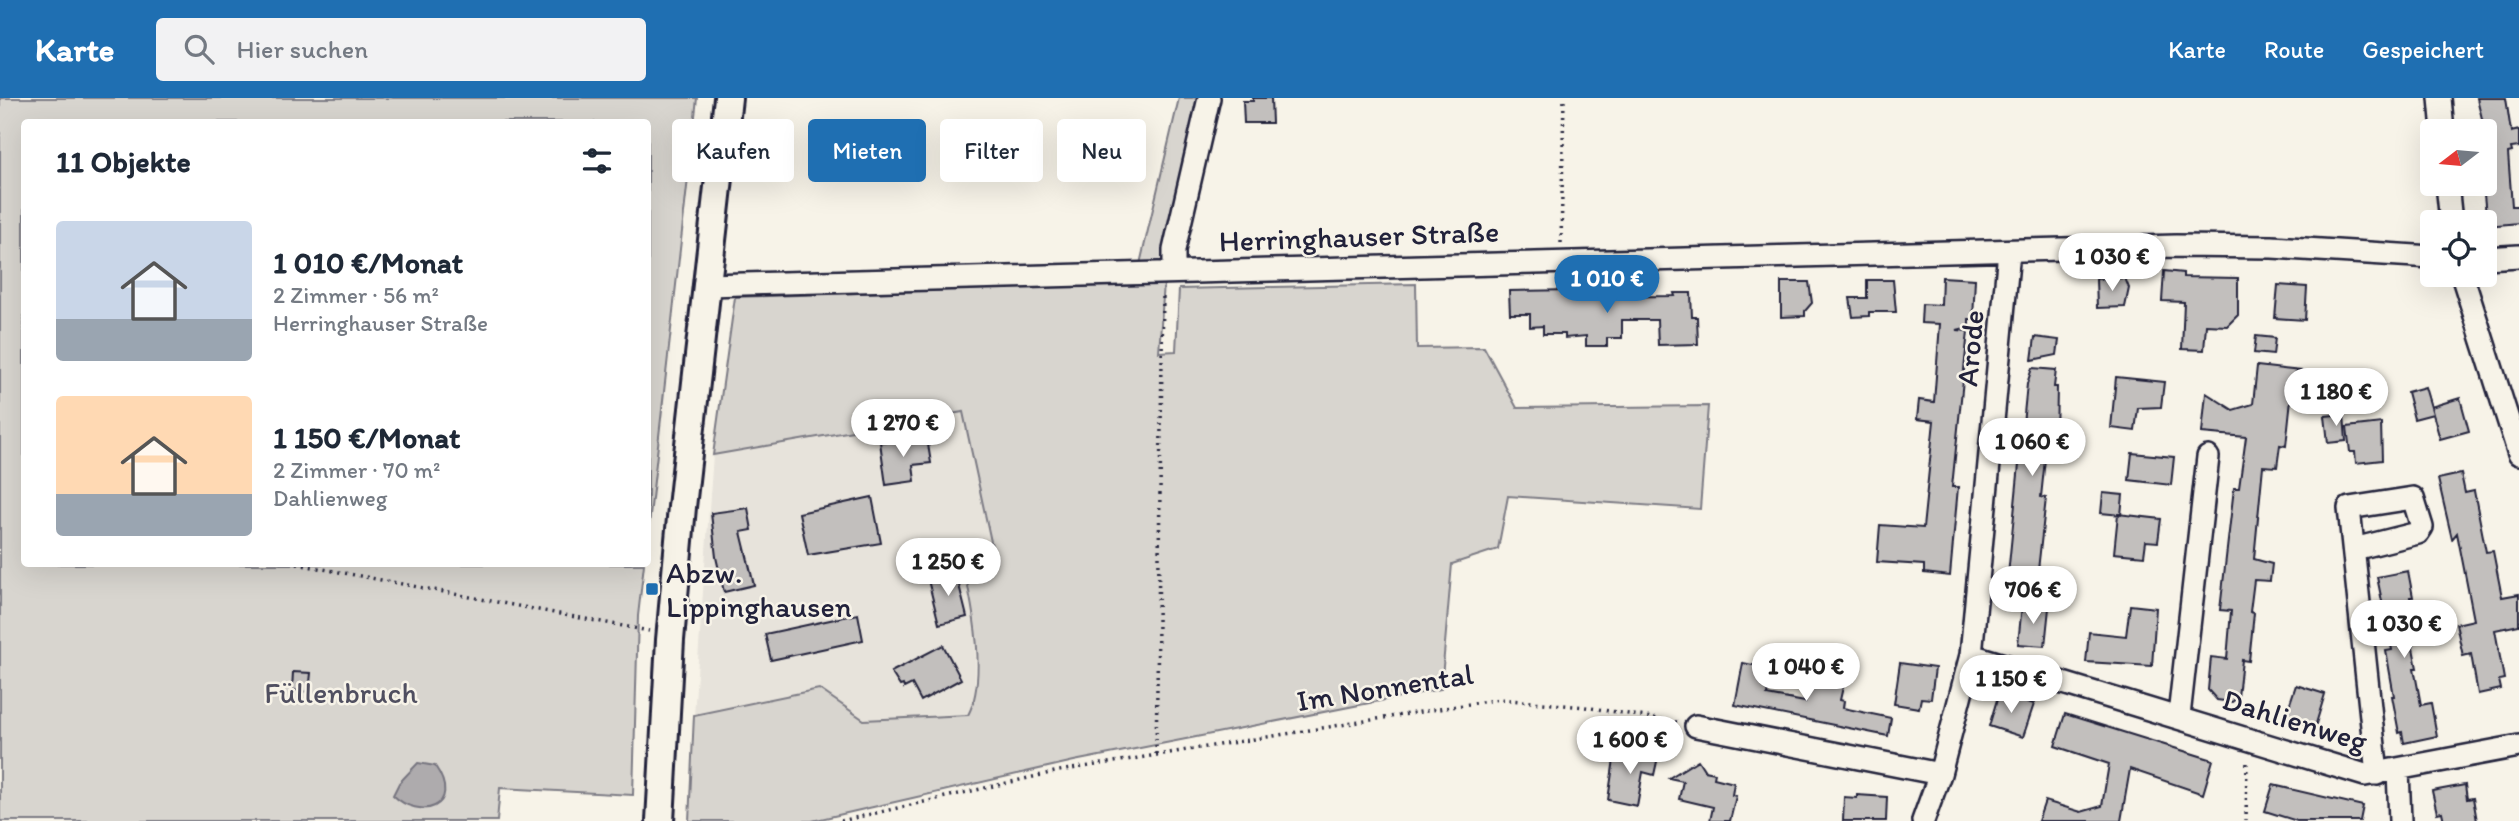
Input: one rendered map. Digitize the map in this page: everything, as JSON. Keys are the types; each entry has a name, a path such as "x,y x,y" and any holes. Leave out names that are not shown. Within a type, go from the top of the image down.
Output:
{"street":[{"path":"660,821 670,640 728,98"},
{"path":"1174,271 1174,250 1209,98"},
{"path":"2440,98 2442,119"},
{"name":"Herringhauser Straße","path":"707,285 1560,260 2176,246 2272,247 2420,256"},
{"name":"Arode","path":"1923,821 1940,774 1971,655 2009,251"},
{"path":"2497,257 2519,256"},
{"path":"2466,287 2519,454"},
{"name":"Dahlienweg","path":"2179,716 2208,457"},
{"path":"2354,549 2388,772 2400,821"},
{"name":"Dahlienweg","path":"1971,655 2179,716 2365,775 2519,746"},
{"path":"1696,726 1940,774"}],"path":[{"path":"1560,260 1564,98"},
{"path":"1156,754 1163,292 1174,271"},
{"path":"314,567 653,632 670,640"},
{"name":"Im Nonnental","path":"841,821 1059,771 1500,699 1585,707 1696,726"},
{"path":"2246,821 2247,759 2253,740"}],"shaded area":[{"path":"963,412 993,551 962,561 976,614 975,702 968,715 864,720 819,689 694,715 713,455"},
{"path":"418,763 435,766 443,780 444,792 435,806 415,807 403,803 393,795 399,783"}],"green space":[{"name":"Füllenbruch","path":"0,98 697,98 695,119 672,119 672,182 688,182 651,507 651,119 21,119 21,567 644,567 638,616 633,795 500,788 497,821 0,821"},
{"path":"1179,98 1203,98 1167,260 1158,265 1140,264"},
{"path":"1164,283 1159,352 1176,351 1179,289 1416,284 1417,348 1484,347 1517,408 1708,406 1700,509 1508,496 1498,549 1452,564 1441,689 1074,761 812,821 689,821 694,715 819,689 864,720 968,715 974,699 978,661 974,617 962,560 993,551 963,412 713,455 735,297"}],"building":[{"path":"1253,98 1271,98 1272,123 1244,123 1243,101 1253,101"},
{"path":"2477,98 2506,98 2511,132 2519,130 2519,147 2511,148 2512,152 2508,153 2512,206 2519,206 2519,223 2497,225 2497,210 2485,210 2484,196 2497,196 2497,119 2482,119"},
{"path":"2164,271 2183,273 2183,277 2238,278 2238,315 2227,326 2206,325 2204,350 2182,349 2184,302 2162,301"},
{"path":"1942,277 1975,279 1973,319 1969,319 1969,327 1957,330 1968,331 1952,487 1958,487 1950,576 1924,573 1924,565 1877,562 1880,525 1923,528 1934,421 1917,419 1919,400 1934,402 1940,324 1921,323 1922,304 1941,305"},
{"path":"2125,278 2129,288 2125,307 2097,308 2096,279"},
{"path":"1867,280 1893,280 1896,312 1869,312 1869,316 1853,317 1850,298 1867,298"},
{"path":"1781,282 1809,282 1812,303 1805,311 1805,316 1781,317"},
{"path":"2278,285 2307,287 2305,320 2275,318"},
{"path":"1572,290 1572,297 1675,296 1674,293 1691,293 1692,317 1697,317 1698,344 1658,345 1657,320 1622,320 1622,338 1607,338 1607,346 1586,346 1586,336 1565,338 1565,334 1543,334 1543,326 1530,327 1530,314 1510,314 1509,291"},
{"path":"2256,336 2275,338 2273,355 2254,353"},
{"path":"2035,337 2059,340 2057,355 2032,360"},
{"path":"2257,366 2301,371 2300,383 2309,384 2307,401 2291,399 2286,446 2280,445 2277,467 2263,466 2254,559 2272,564 2270,581 2254,580 2249,661 2242,660 2238,697 2232,702 2217,700 2208,690 2211,657 2227,659 2231,611 2220,610 2234,488 2239,488 2246,437 2202,433 2206,393 2233,410 2253,404"},
{"path":"2032,368 2056,370 2054,387 2057,387 2056,441 2047,440 2041,497 2046,498 2036,588 2007,585 2027,384"},
{"path":"2116,377 2164,382 2161,407 2138,408 2135,431 2111,428"},
{"path":"2425,387 2433,414 2414,419 2407,392"},
{"path":"2460,398 2469,431 2440,439 2431,407"},
{"path":"2344,414 2346,441 2328,443 2325,416"},
{"path":"2381,423 2382,460 2356,463 2355,452 2350,452 2347,427"},
{"path":"909,438 910,441 927,438 931,463 913,465 915,481 886,485 880,442"},
{"path":"2132,453 2174,457 2171,485 2129,480"},
{"path":"2461,474 2465,493 2474,491 2486,552 2493,551 2502,597 2519,594 2519,625 2495,630 2504,679 2499,680 2501,689 2478,694 2471,654 2463,656 2456,624 2474,620 2457,533 2452,539 2438,479"},
{"path":"2103,493 2123,495 2121,515 2101,513"},
{"path":"872,497 881,543 808,555 799,513"},
{"path":"748,508 752,530 741,532 754,585 724,592 716,557 711,513"},
{"path":"2118,514 2161,519 2158,542 2146,541 2144,556 2114,553"},
{"path":"2408,571 2413,597 2410,597 2414,627 2409,628 2417,668 2414,668 2421,705 2431,703 2437,736 2404,743 2402,732 2399,733 2392,696 2386,651 2392,650 2377,577"},
{"path":"956,573 967,617 939,624 928,580"},
{"path":"2022,605 2049,608 2045,646 2018,644"},
{"path":"2130,605 2156,608 2152,666 2086,662 2089,632 2126,636"},
{"path":"858,614 863,640 771,660 765,634"},
{"path":"943,645 961,679 921,701 912,684 904,688 903,685 900,686 891,672"},
{"path":"1743,663 1772,669 1767,695 1805,702 1809,680 1843,687 1840,700 1844,701 1843,708 1891,718 1888,736 1735,705"},
{"path":"1900,663 1935,668 1931,699 1921,698 1919,708 1894,704"},
{"path":"293,672 311,673 309,692 292,690"},
{"path":"2296,685 2325,694 2315,727 2285,718"},
{"path":"1999,693 2034,704 2023,737 1989,726"},
{"path":"2065,714 2213,760 2203,794 2130,769 2121,821 2038,821 2045,801 2081,812 2102,806 2109,764 2055,746"},
{"path":"1626,751 1658,757 1654,775 1643,772 1637,806 1608,800 1615,752 1625,754"},
{"path":"1698,760 1705,771 1715,773 1714,778 1734,783 1732,795 1736,796 1730,821 1710,821 1713,807 1679,799 1683,781 1669,778"},
{"path":"2273,785 2363,806 2360,821 2297,821 2265,811"},
{"path":"2465,785 2467,799 2473,798 2477,821 2444,821 2442,812 2437,813 2432,791"},
{"path":"1857,795 1887,797 1886,821 1843,821 1844,797 1857,798"}],"place":[{"name":"Abzw. Lippinghausen","path":"652,589"}]}
